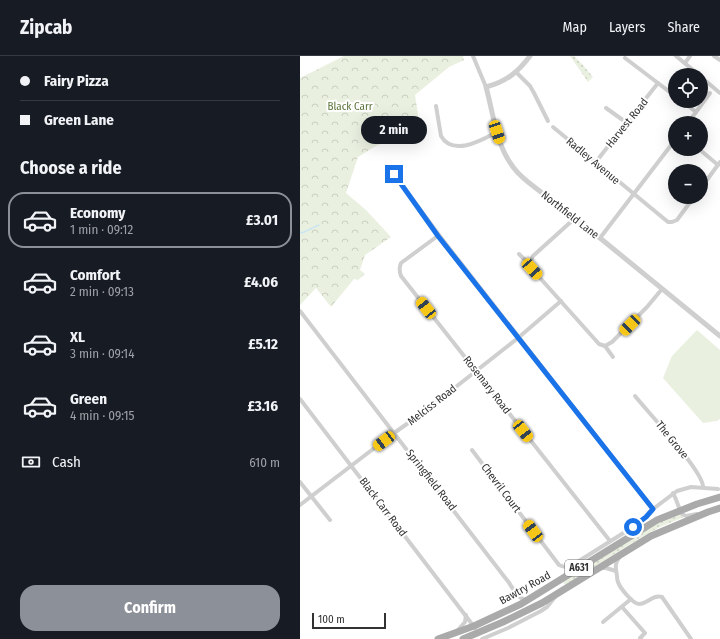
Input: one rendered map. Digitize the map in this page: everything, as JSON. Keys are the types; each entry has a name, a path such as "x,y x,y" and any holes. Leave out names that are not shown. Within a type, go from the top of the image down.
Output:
{"main road":[{"name":"Bawtry Road","path":"438,639 474,626 529,600 657,520 689,506 720,497"},
{"name":"Bawtry Road","path":"463,639 480,636 541,603 650,536 714,511"},
{"path":"457,632 463,639"}],"street":[{"name":"Northfield Lane","path":"473,56 486,87 497,132 510,164 519,174 720,336"},
{"path":"486,87 495,85 516,72 530,56"},
{"path":"676,56 691,68"},
{"path":"685,63 690,56"},
{"path":"714,56 720,60"},
{"path":"625,58 668,91"},
{"path":"516,72 530,86 548,121"},
{"name":"Harvest Road","path":"595,163 658,83"},
{"path":"708,83 720,93"},
{"path":"693,116 710,93"},
{"path":"436,106 441,136 443,140 448,143 466,146 497,132"},
{"path":"606,108 627,123"},
{"path":"691,108 696,112"},
{"name":"Radley Avenue","path":"553,127 664,220 668,222 677,220 689,204"},
{"path":"600,238 668,149"},
{"path":"708,155 719,163 708,178"},
{"path":"394,174 438,236 653,509"},
{"path":"530,263 533,256 574,219"},
{"name":"Rosemary Road","path":"438,236 401,263 399,267 401,276 610,541"},
{"path":"519,254 530,263 532,269 561,302 599,344 605,346 613,357"},
{"path":"605,346 612,342 647,307 662,289"},
{"name":"Melciss Road","path":"300,506 394,433 424,412 561,302"},
{"name":"Springfield Road","path":"300,311 511,585 516,594"},
{"name":"The Grove","path":"635,396 683,453 702,481 703,487"},
{"name":"Black Carr Road","path":"300,399 466,615 480,636"},
{"name":"Chevril Court","path":"472,450 559,565"},
{"path":"300,482 330,520"},
{"name":"Bawtry Road","path":"559,565 567,568 571,566 643,520 653,509 677,491 696,487 718,489"},
{"path":"673,493 680,510"},
{"path":"677,500 689,506"},
{"name":"Bawtry Road","path":"680,510 682,514 686,516 714,511"},
{"path":"622,553 616,563 618,583 635,603 644,603 655,596 662,597 691,639"},
{"path":"597,569 606,568 616,571"},
{"path":"516,594 520,598 529,600"},
{"path":"511,609 515,603 516,594"},
{"path":"603,622 631,599"},
{"path":"622,607 645,633 640,638 641,639"},
{"path":"457,632 465,622 466,615"}],"green space":[{"name":"Black Carr","path":"344,56 463,56 464,60 449,67 415,95 420,127 376,146 358,157 346,193 366,210 391,237 365,255 360,270 365,274 358,280 354,279 331,307 316,288 300,305 300,78"},
{"path":"570,56 574,56 593,77 588,82"},
{"path":"697,330 720,350 720,419 717,421 703,423 663,378 672,356"},
{"path":"678,513 684,517 660,527 640,538 565,585 563,582 659,522"}],"waterway":[{"path":"300,232 302,233 319,225"}],"route":[{"path":"394,174 438,236 653,509 646,517 633,527"}]}
